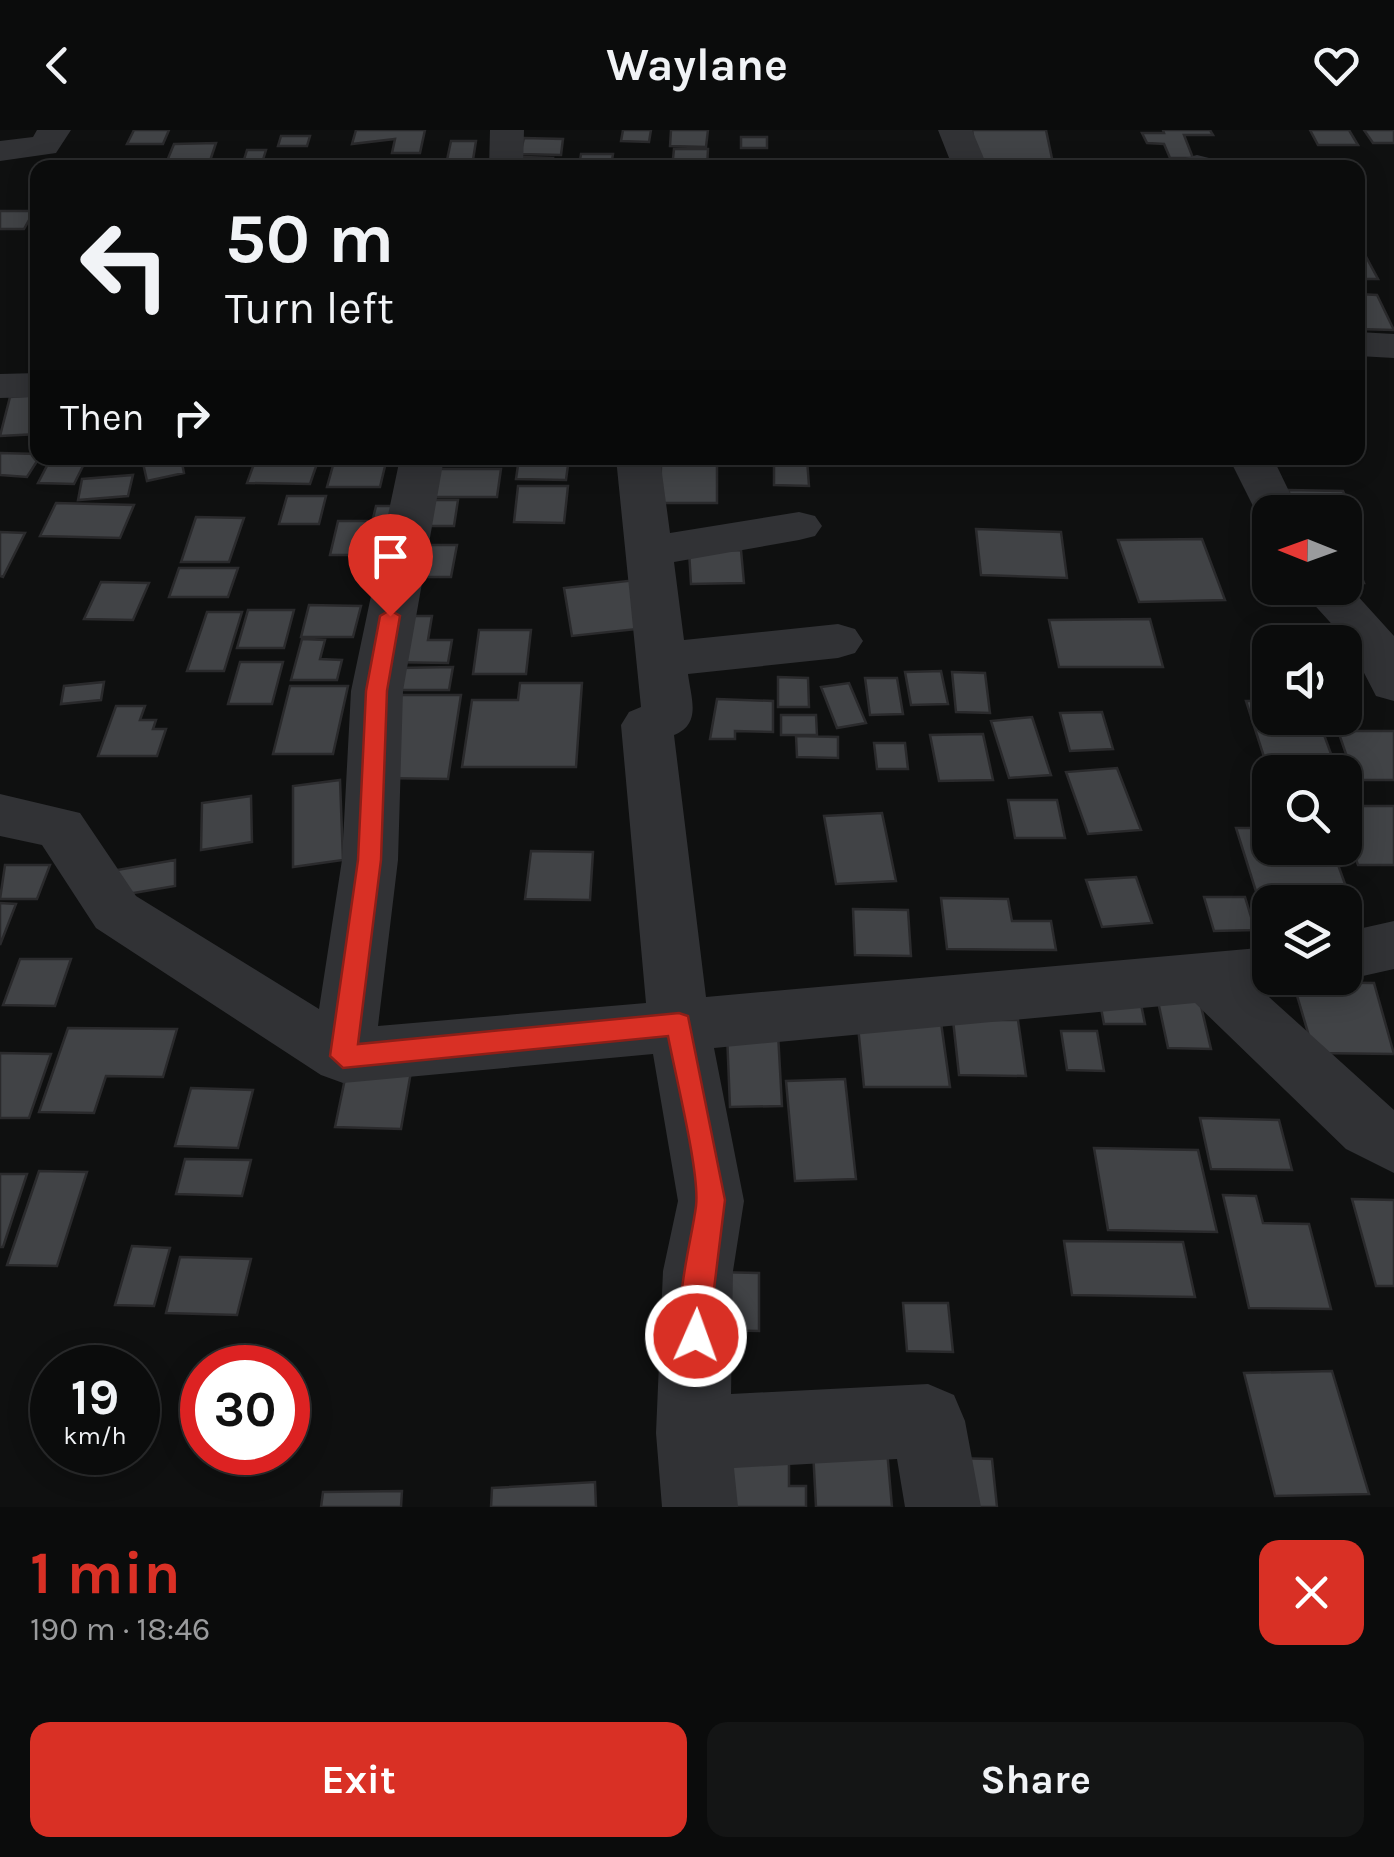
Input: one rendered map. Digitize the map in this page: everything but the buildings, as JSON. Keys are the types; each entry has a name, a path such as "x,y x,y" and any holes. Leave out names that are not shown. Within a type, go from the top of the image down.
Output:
{"street":[{"path":"0,151 44,146 54,130"},
{"path":"506,160 507,130"},
{"path":"955,130 968,160"},
{"path":"1365,344 1394,346"},
{"path":"0,386 30,385"},
{"path":"343,1056 370,860 376,691 421,465"},
{"path":"639,465 668,717 647,725 679,1024 711,1200 698,1271 693,1433 700,1507"},
{"path":"1255,465 1269,495"},
{"path":"650,551 799,526"},
{"path":"1340,605 1368,633 1394,683"},
{"path":"663,659 838,641"},
{"path":"0,816 60,828 116,912 343,1056 1252,974"},
{"path":"1362,952 1394,945"},
{"path":"1210,980 1368,1130 1394,1144"},
{"path":"693,1433 928,1421 943,1507"}],"route":[{"path":"390,616 376,691 370,860 343,1056 679,1024 711,1200 698,1271 696,1336"}]}
